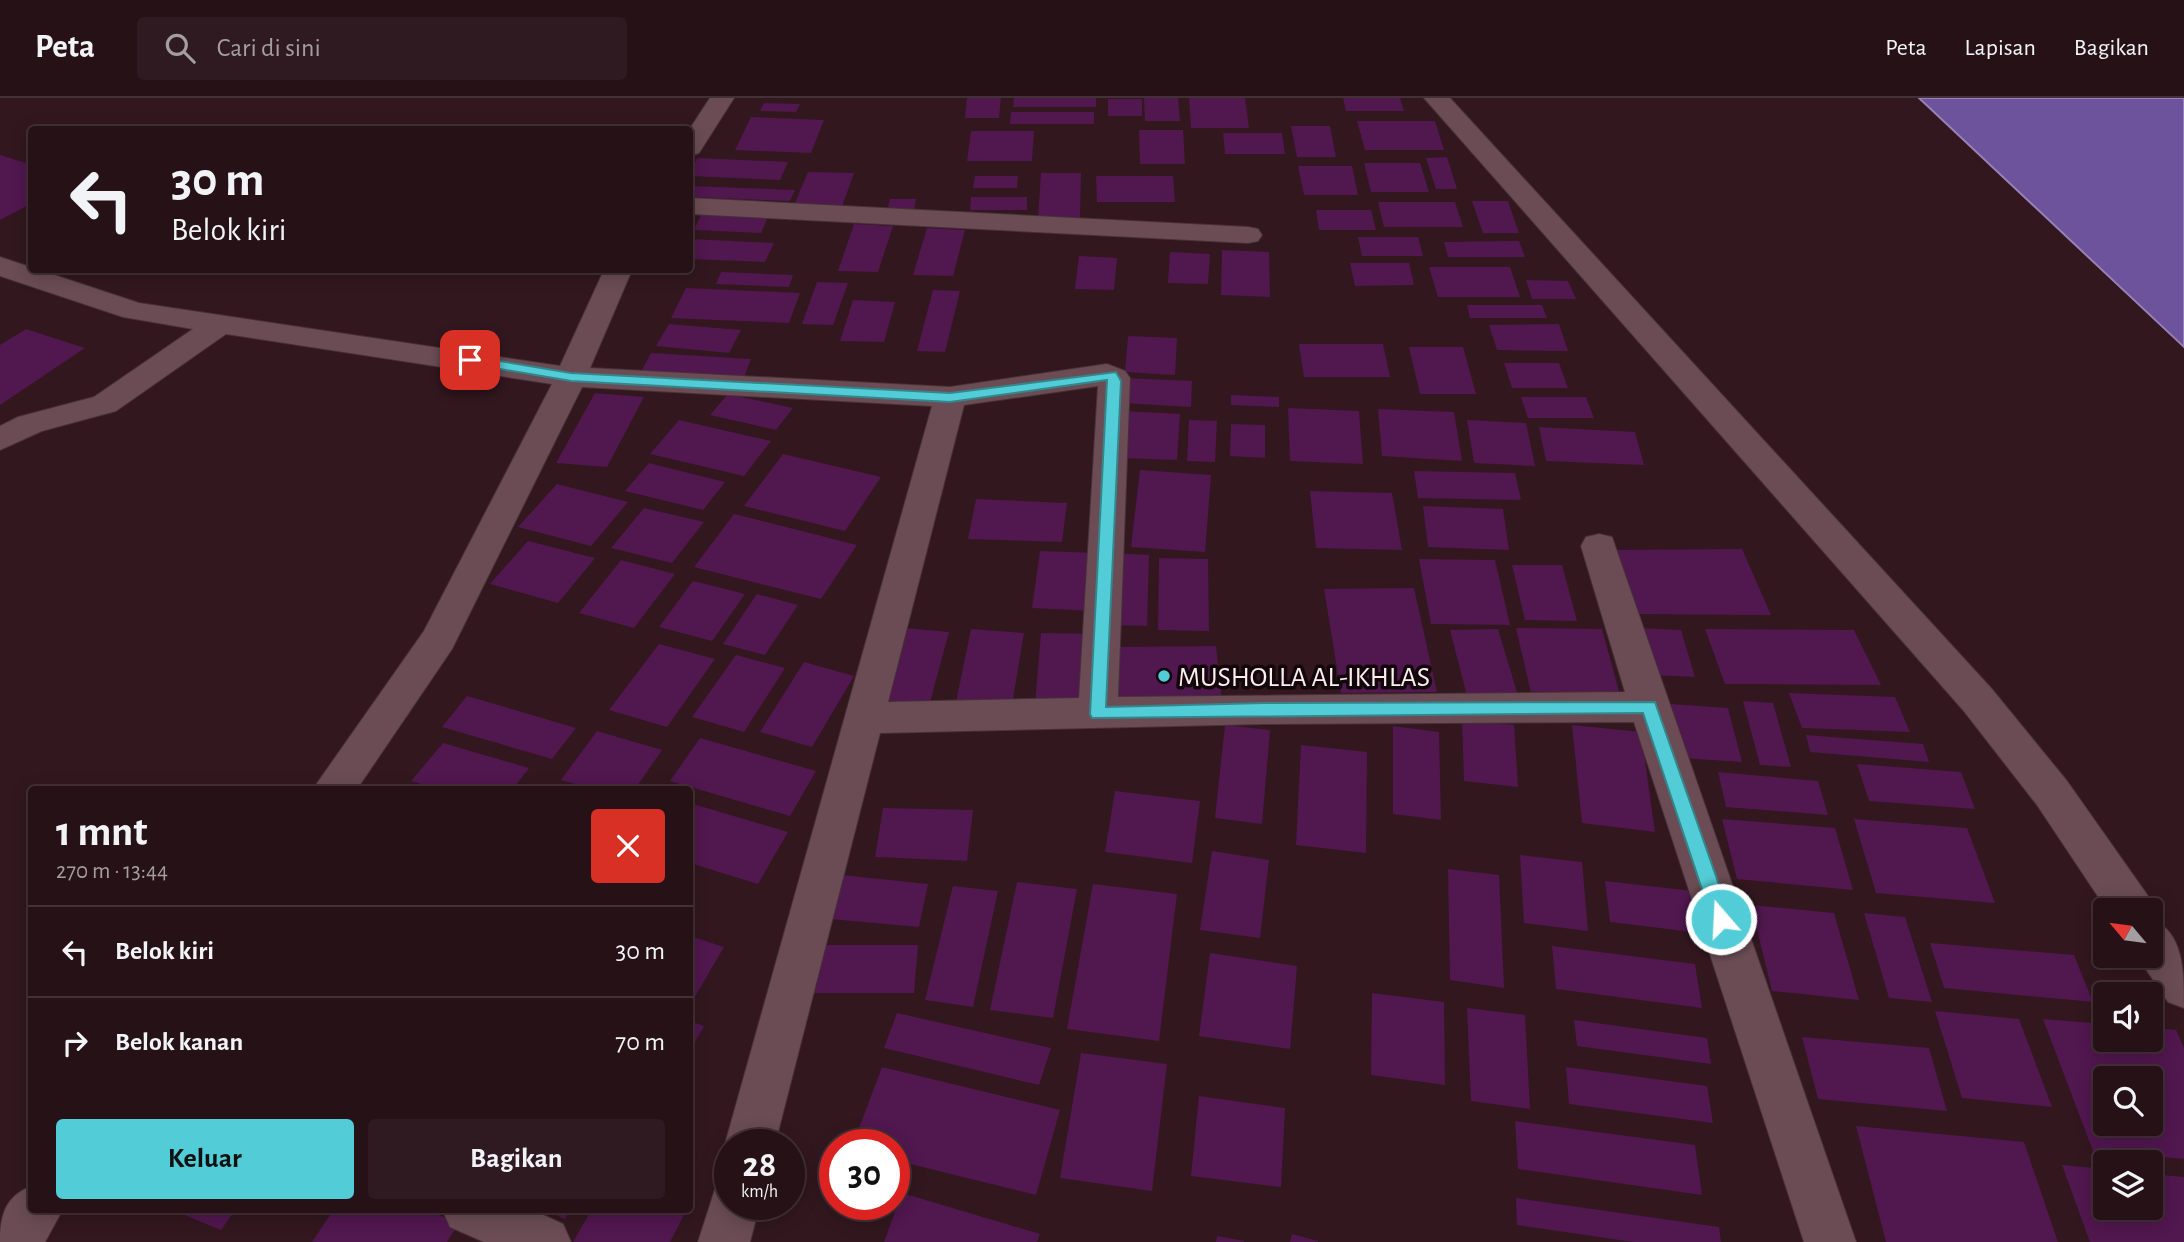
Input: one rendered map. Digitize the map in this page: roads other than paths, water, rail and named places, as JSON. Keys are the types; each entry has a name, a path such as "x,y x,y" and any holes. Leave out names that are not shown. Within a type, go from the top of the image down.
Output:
{"street":[{"path":"693,143 722,98"},
{"path":"1436,98 1977,699 2052,793 2124,898"},
{"path":"693,206 1248,235"},
{"path":"0,266 134,311 218,326 571,377 950,397 1082,380 1098,375 1114,378 1098,714"},
{"path":"336,786 439,639 571,377 617,273"},
{"path":"0,439 30,424 105,404 218,326"},
{"path":"754,1129 950,397"},
{"path":"1600,546 1649,707 1830,1242"},
{"path":"864,718 1264,709 1649,707"},
{"path":"2163,956 2184,987"},
{"path":"14,1242 34,1213"},
{"path":"477,1213 545,1242"},
{"path":"724,1242 730,1220"}],"place":[{"name":"MUSHOLLA AL-IKHLAS","path":"1164,676"}]}
